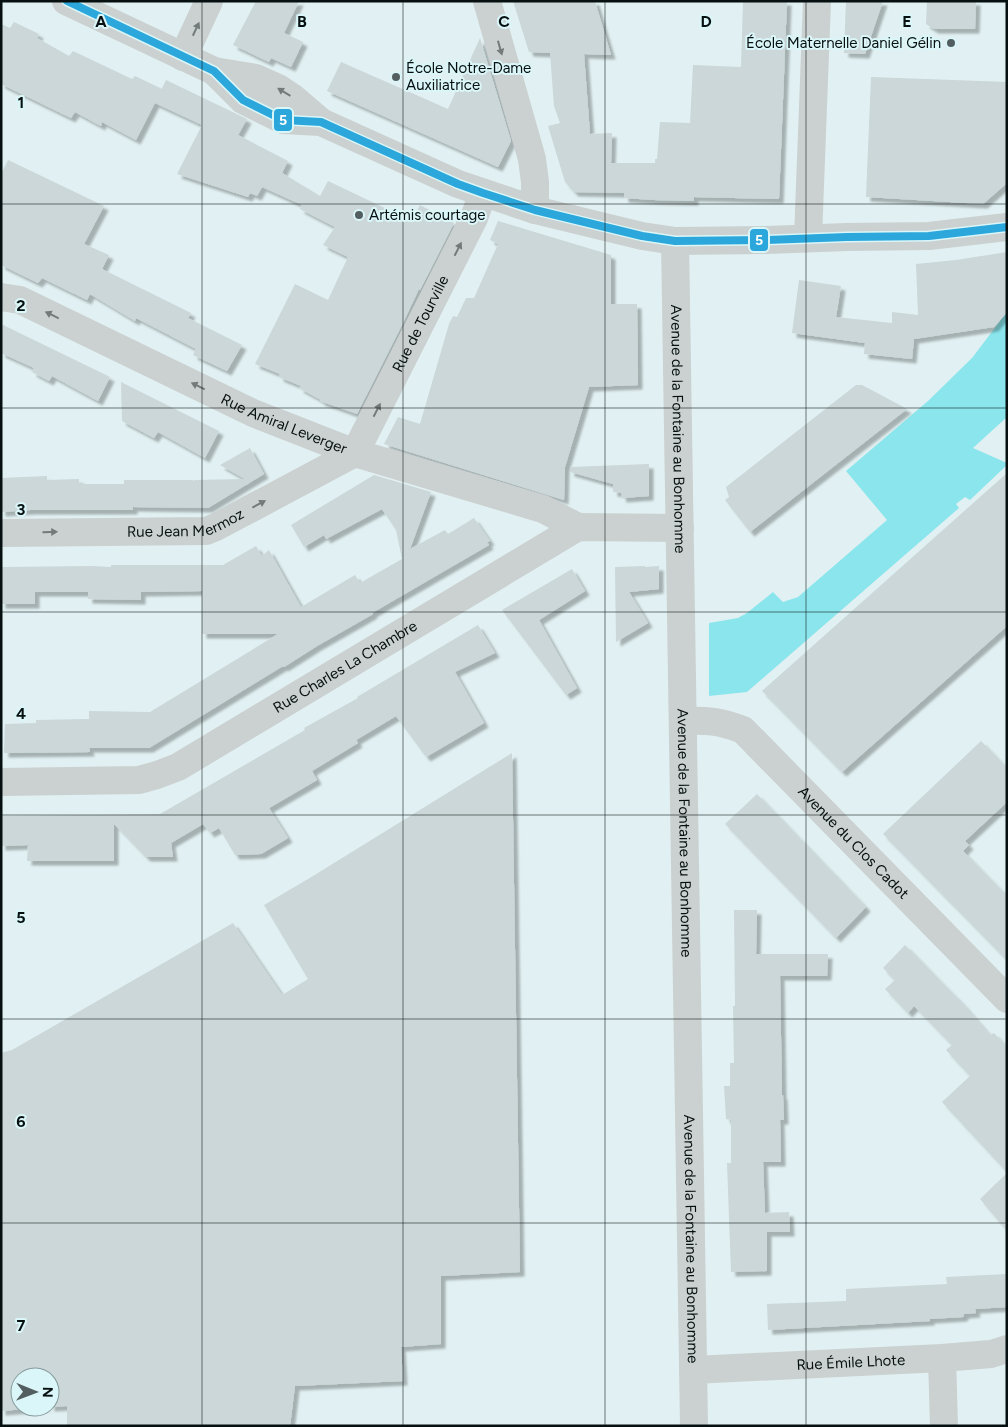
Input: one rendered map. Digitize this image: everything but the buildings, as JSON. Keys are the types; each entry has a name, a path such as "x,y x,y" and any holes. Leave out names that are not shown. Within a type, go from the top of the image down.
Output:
{"street":[{"path":"66,1 214,71 243,100 283,120 321,122 458,184 483,193 535,210 642,236 675,241 767,240 929,236 1007,228"},
{"path":"183,57 209,1"},
{"path":"487,1 532,159 535,182 535,210"},
{"path":"808,238 817,1"},
{"name":"Rue de Tourville","path":"355,453 474,218 483,193"},
{"name":"Avenue de la Fontaine au Bonhomme","path":"675,241 694,1426"},
{"name":"Rue Amiral Leverger","path":"1,297 20,300 253,413 355,453 543,509 578,526"},
{"name":"Rue Jean Mermoz","path":"1,533 206,530 216,527 355,453"},
{"path":"578,526 680,528"},
{"name":"Rue Charles La Chambre","path":"1,782 139,780 157,776 178,767 578,526"},
{"name":"Avenue du Clos Cadot","path":"683,721 702,720 724,723 743,730 1007,999"},
{"name":"Rue Émile Lhote","path":"693,1370 942,1358 991,1354 1007,1349"},
{"path":"942,1358 944,1426"}],"shaded area":[{"path":"1007,312 1007,417 973,448 1007,463 1007,465 970,500 965,497 956,504 959,508 747,692 709,696 709,623 738,618 773,592 783,602 798,597 887,520 846,471 928,401 972,358"}],"transit line":[{"name":"5","path":"67,1 214,71 243,100 283,120 321,122 458,184 483,193 535,210 642,236 675,241 767,240 929,236 1007,227"}],"place":[{"name":"École Maternelle Daniel Gélin","path":"951,43"},
{"name":"École Notre-Dame Auxiliatrice","path":"396,77"},
{"name":"Artémis courtage","path":"359,215"}]}
